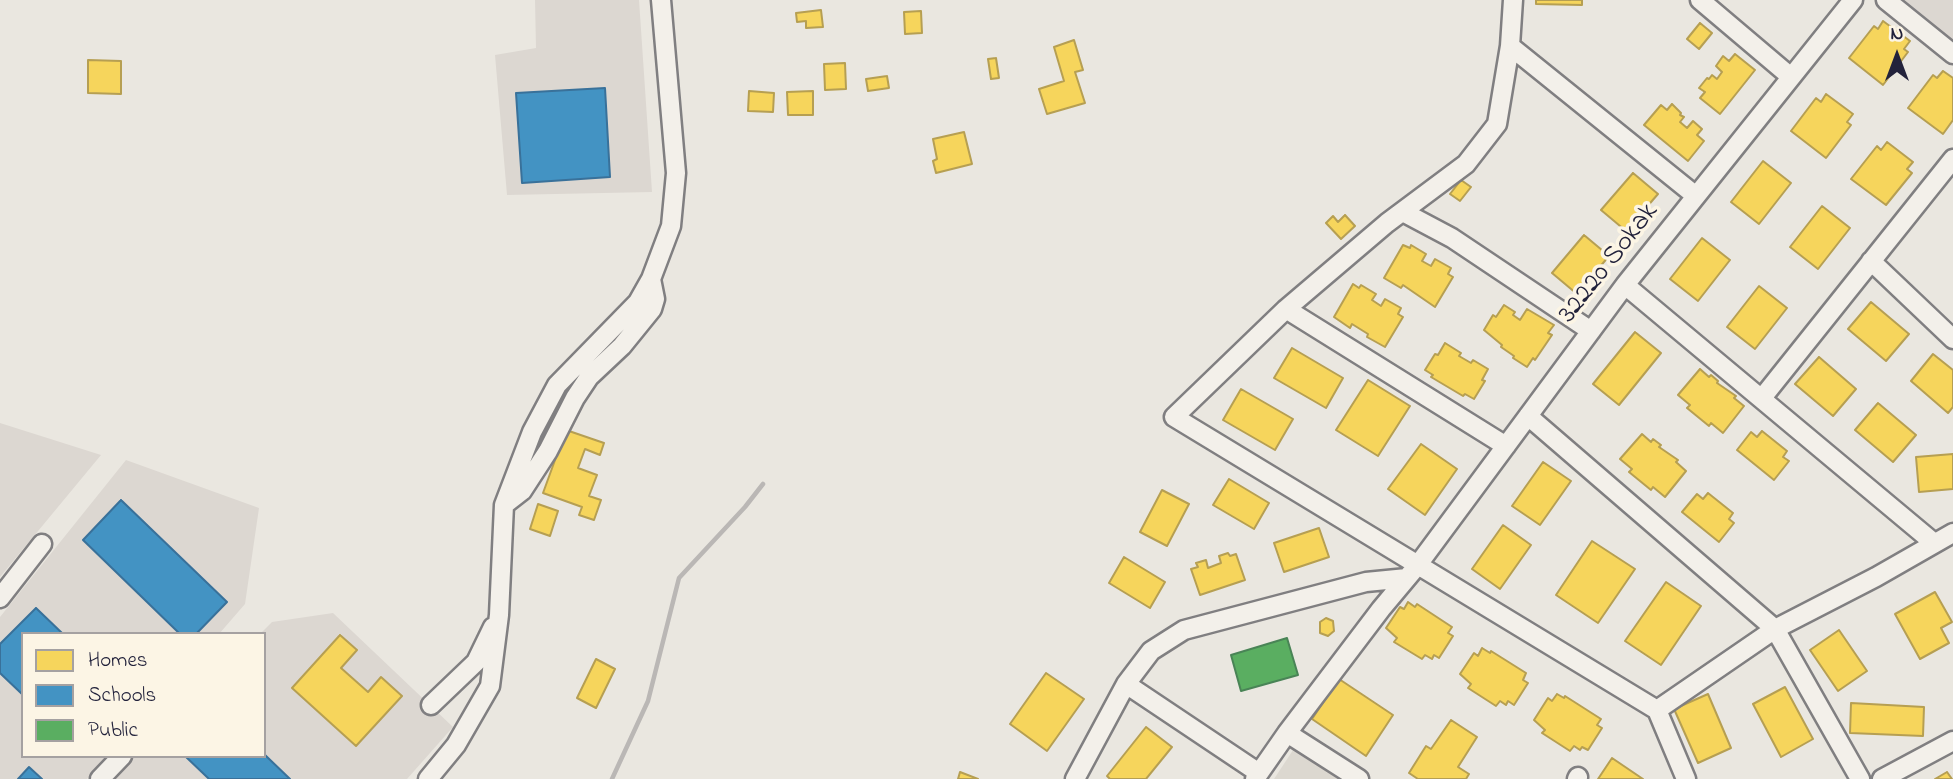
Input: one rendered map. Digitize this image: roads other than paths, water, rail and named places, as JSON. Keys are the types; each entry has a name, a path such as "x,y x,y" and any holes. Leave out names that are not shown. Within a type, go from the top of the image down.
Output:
{"street":[{"path":"428,779 456,745 490,686 499,615 504,505 532,432 557,385 638,302 652,279 671,226 676,173 661,0"},
{"path":"1513,0 1510,46 1497,124 1466,164 1387,223 1286,309 1174,416 1412,572 1657,710 1686,779"},
{"path":"1700,0 1791,77"},
{"name":"32220 Sokak","path":"1257,776 1625,285 1853,0"},
{"path":"1886,0 1953,54"},
{"path":"1510,46 1696,196"},
{"path":"1762,398 1953,159"},
{"path":"1403,212 1452,238 1591,331"},
{"path":"1871,261 1953,339"},
{"path":"1625,285 1934,543"},
{"path":"1286,309 1506,446"},
{"path":"1528,416 1775,629 1860,779"},
{"path":"1657,710 1775,629 1876,577 1953,533"},
{"path":"0,598 42,544"},
{"path":"1075,779 1126,684 1150,651 1184,630 1412,572"},
{"path":"431,705 476,662 499,615"},
{"path":"1126,684 1257,776"},
{"path":"1287,733 1359,779"},
{"path":"1882,779 1953,741"},
{"path":"100,779 120,758"}],"waterway":[{"path":"612,779 648,701 679,578 763,484"}]}
